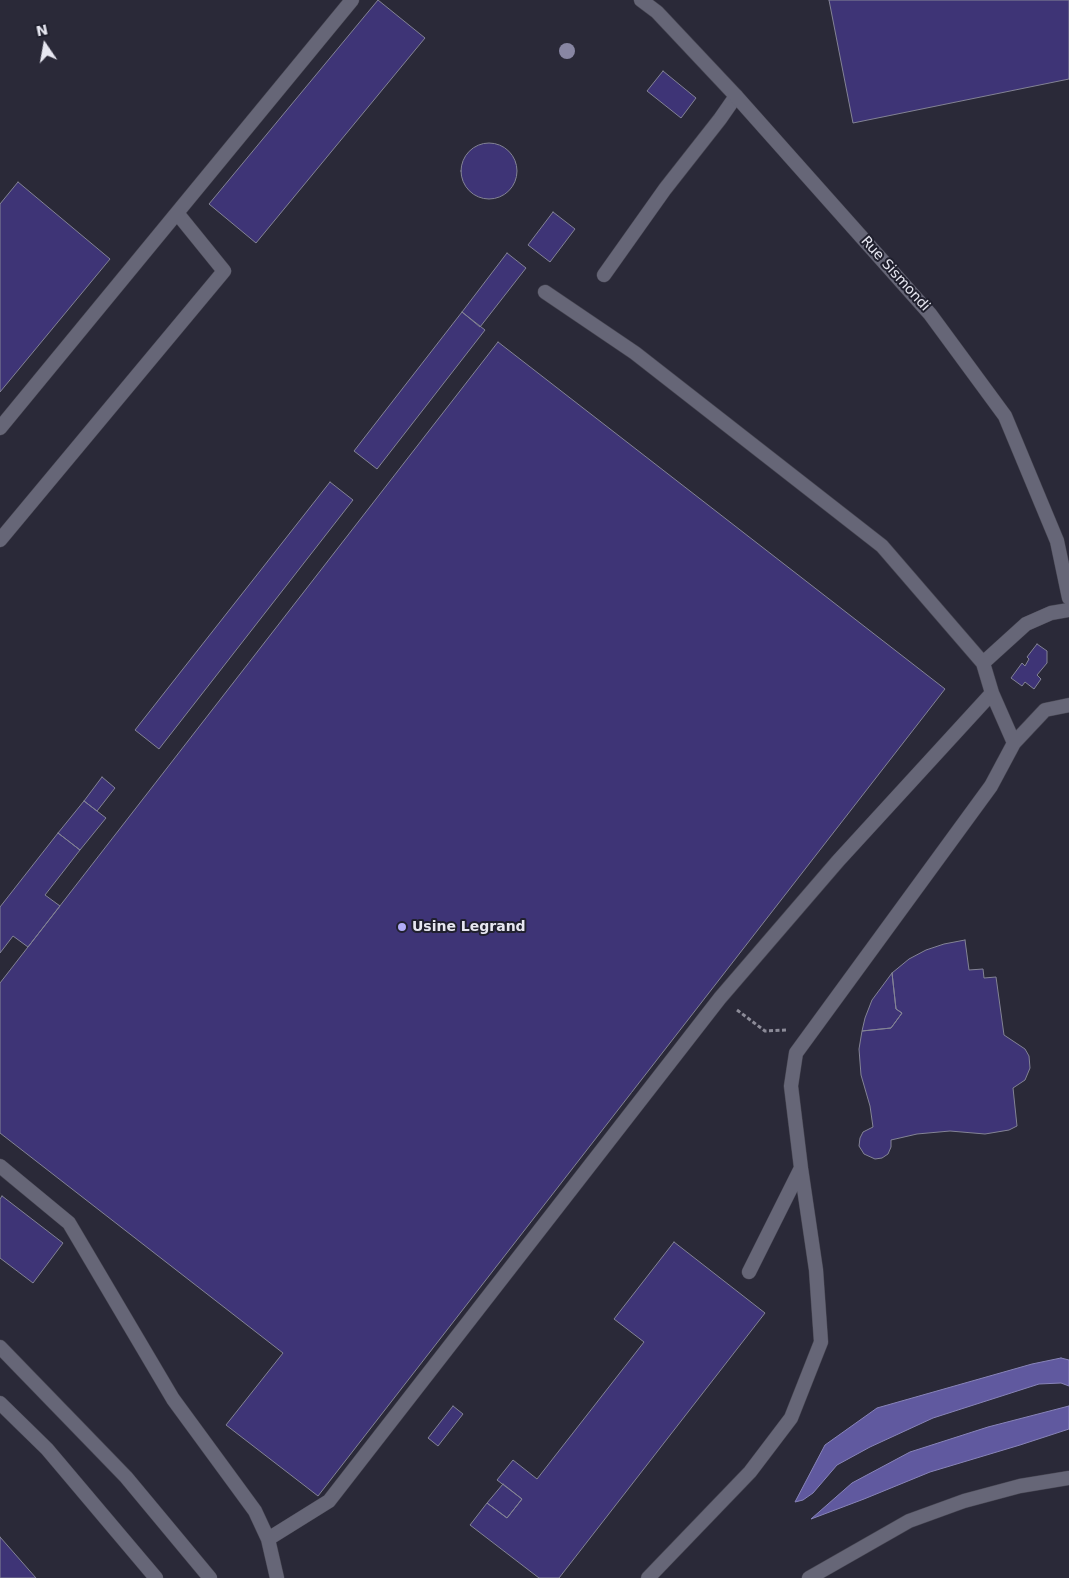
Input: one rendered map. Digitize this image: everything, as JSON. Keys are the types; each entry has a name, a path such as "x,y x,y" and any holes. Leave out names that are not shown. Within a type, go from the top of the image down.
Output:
{"street":[{"path":"0,428 352,0"},
{"name":"Rue Sismondi","path":"641,0 657,12 736,96 930,314 1005,416 1056,541 1069,598"},
{"path":"604,275 665,189 720,120 736,96"},
{"path":"0,540 224,271 177,213"},
{"path":"545,292 635,353 882,546 983,664 992,693 1014,743"},
{"path":"983,664 1026,624 1051,613 1069,610"},
{"path":"268,1539 329,1501 720,998 838,861 992,693"},
{"path":"648,1578 750,1472 791,1418 821,1342 816,1270 791,1086 796,1053 990,786 1014,743 1045,710 1069,705"},
{"path":"0,1166 69,1224 173,1399 255,1511 268,1539 277,1578"},
{"path":"749,1272 801,1168"},
{"path":"0,1347 126,1477 210,1578"},
{"path":"0,1403 47,1449 156,1578"},
{"path":"809,1578 909,1521 964,1501 1020,1486 1069,1478"}],"path":[{"path":"720,998 765,1031 812,1030"}],"shaded area":[{"path":"1061,1358 1069,1360 1069,1386 1061,1383 1039,1384 933,1418 870,1447 837,1465 813,1493 803,1500 795,1502 825,1445 877,1408 1032,1364"},
{"path":"1069,1406 1069,1429 930,1472 811,1519 852,1483 910,1452 988,1427"}],"building":[{"path":"378,0 425,38 256,243 209,204"},
{"path":"829,0 1069,0 1069,79 853,123"},
{"path":"663,71 696,98 681,118 647,91"},
{"path":"489,143 500,145 509,151 515,160 517,171 515,182 509,191 500,197 489,199 478,197 469,191 463,182 461,171 463,160 469,151 478,145"},
{"path":"18,182 110,259 0,392 0,204"},
{"path":"553,212 575,229 550,262 528,245"},
{"path":"507,253 526,268 480,327 462,312"},
{"path":"462,312 485,330 377,469 354,451"},
{"name":"Usine Legrand","path":"498,342 945,689 318,1496 226,1425 283,1353 0,1133 0,983"},
{"path":"330,482 353,500 159,749 135,730"},
{"path":"1037,644 1047,651 1047,663 1037,675 1041,679 1034,689 1025,682 1022,686 1011,678 1022,663 1025,666 1029,659 1027,657"},
{"path":"102,777 115,788 97,811 84,801"},
{"path":"84,801 106,818 80,850 58,833"},
{"path":"58,833 80,850 45,895 60,906 28,947 13,936 0,953 0,907"},
{"path":"965,940 969,970 983,969 984,978 996,977 1004,1035 1025,1049 1029,1056 1030,1068 1025,1080 1013,1088 1017,1126 1009,1130 985,1134 950,1131 917,1134 891,1140 888,1154 882,1158 875,1159 864,1154 859,1146 863,1132 873,1127 870,1106 861,1075 859,1049 862,1031 891,1028 902,1013 896,1009 892,973 909,959 926,950"},
{"path":"892,973 896,1009 902,1013 891,1028 862,1031 872,1000"},
{"path":"2,1196 63,1243 33,1283 0,1258 0,1199"},
{"path":"674,1242 765,1313 559,1578 539,1578 470,1525 487,1503 507,1518 522,1499 497,1480 513,1460 537,1479 644,1342 614,1319"},
{"path":"453,1406 463,1414 438,1446 428,1438"},
{"path":"503,1484 522,1499 507,1518 487,1503"},
{"path":"0,1537 36,1578 0,1578"}],"place":[{"name":"Usine Legrand","path":"402,927"}]}
